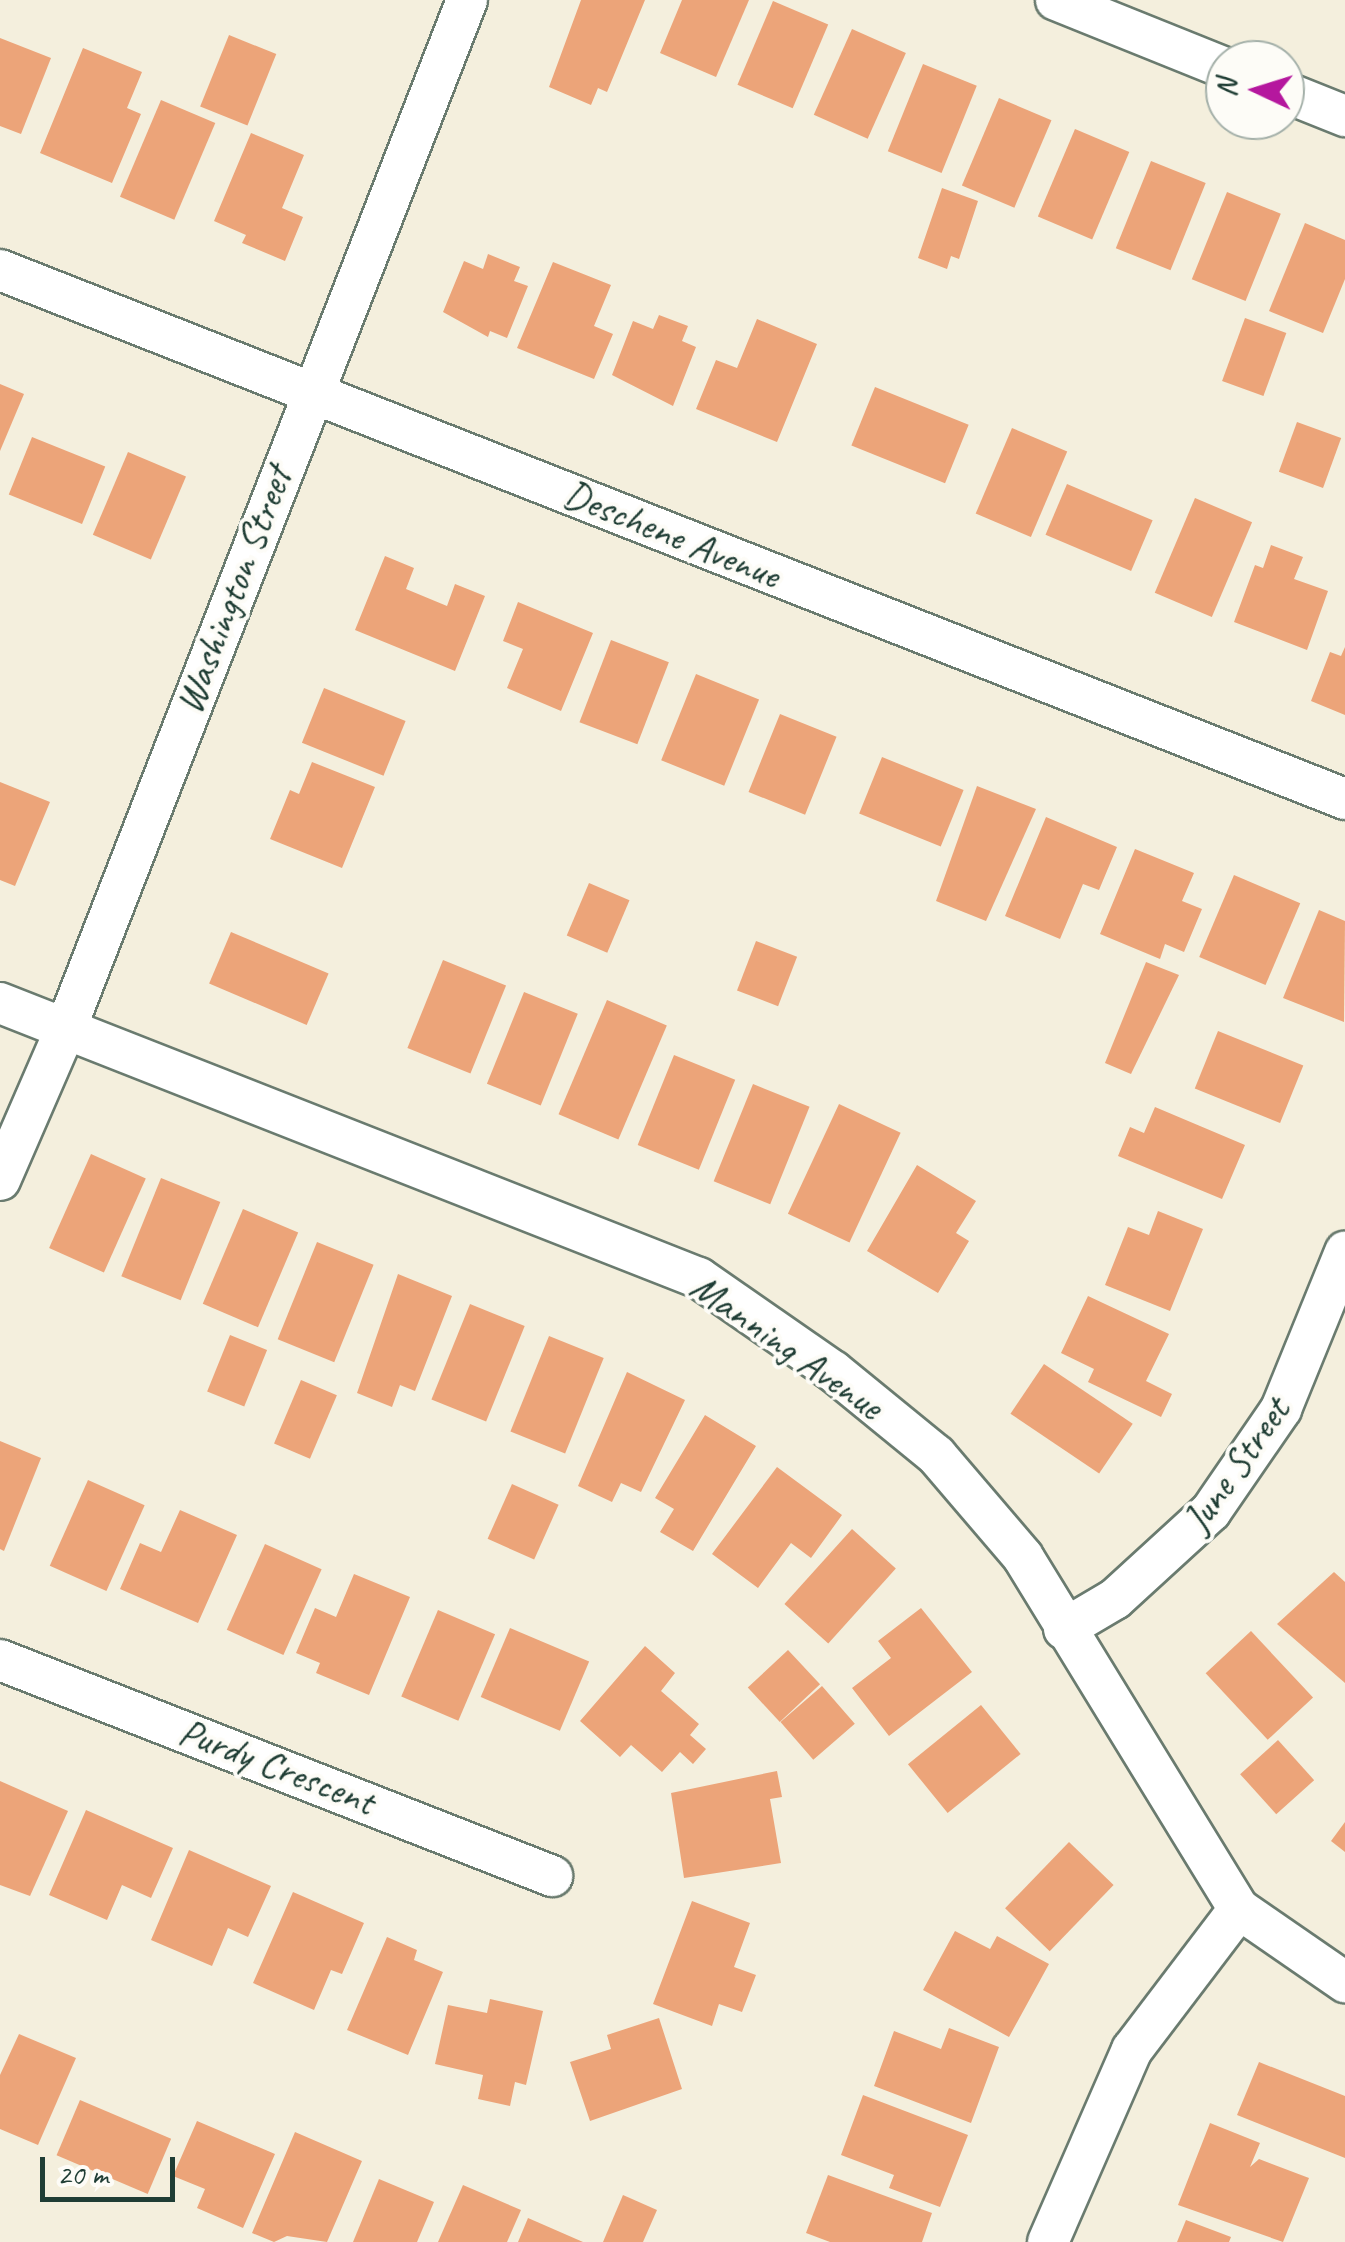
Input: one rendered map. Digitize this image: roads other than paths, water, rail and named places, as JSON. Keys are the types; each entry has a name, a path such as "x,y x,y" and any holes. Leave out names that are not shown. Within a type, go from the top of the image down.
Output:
{"street":[{"name":"Washington Street","path":"0,1180 66,1028 308,395 467,0"},
{"path":"1056,0 1205,60"},
{"path":"1305,100 1345,116"},
{"name":"Deschene Avenue","path":"0,270 308,395 1345,799"},
{"name":"Manning Avenue","path":"0,1004 699,1278 833,1371 936,1455 1022,1558 1239,1909 1345,1982"},
{"name":"June Street","path":"1064,1629 1115,1599 1211,1512 1281,1408 1345,1252"},
{"name":"Purdy Crescent","path":"0,1660 552,1876"},
{"path":"1048,2242 1132,2050 1239,1909"}]}
